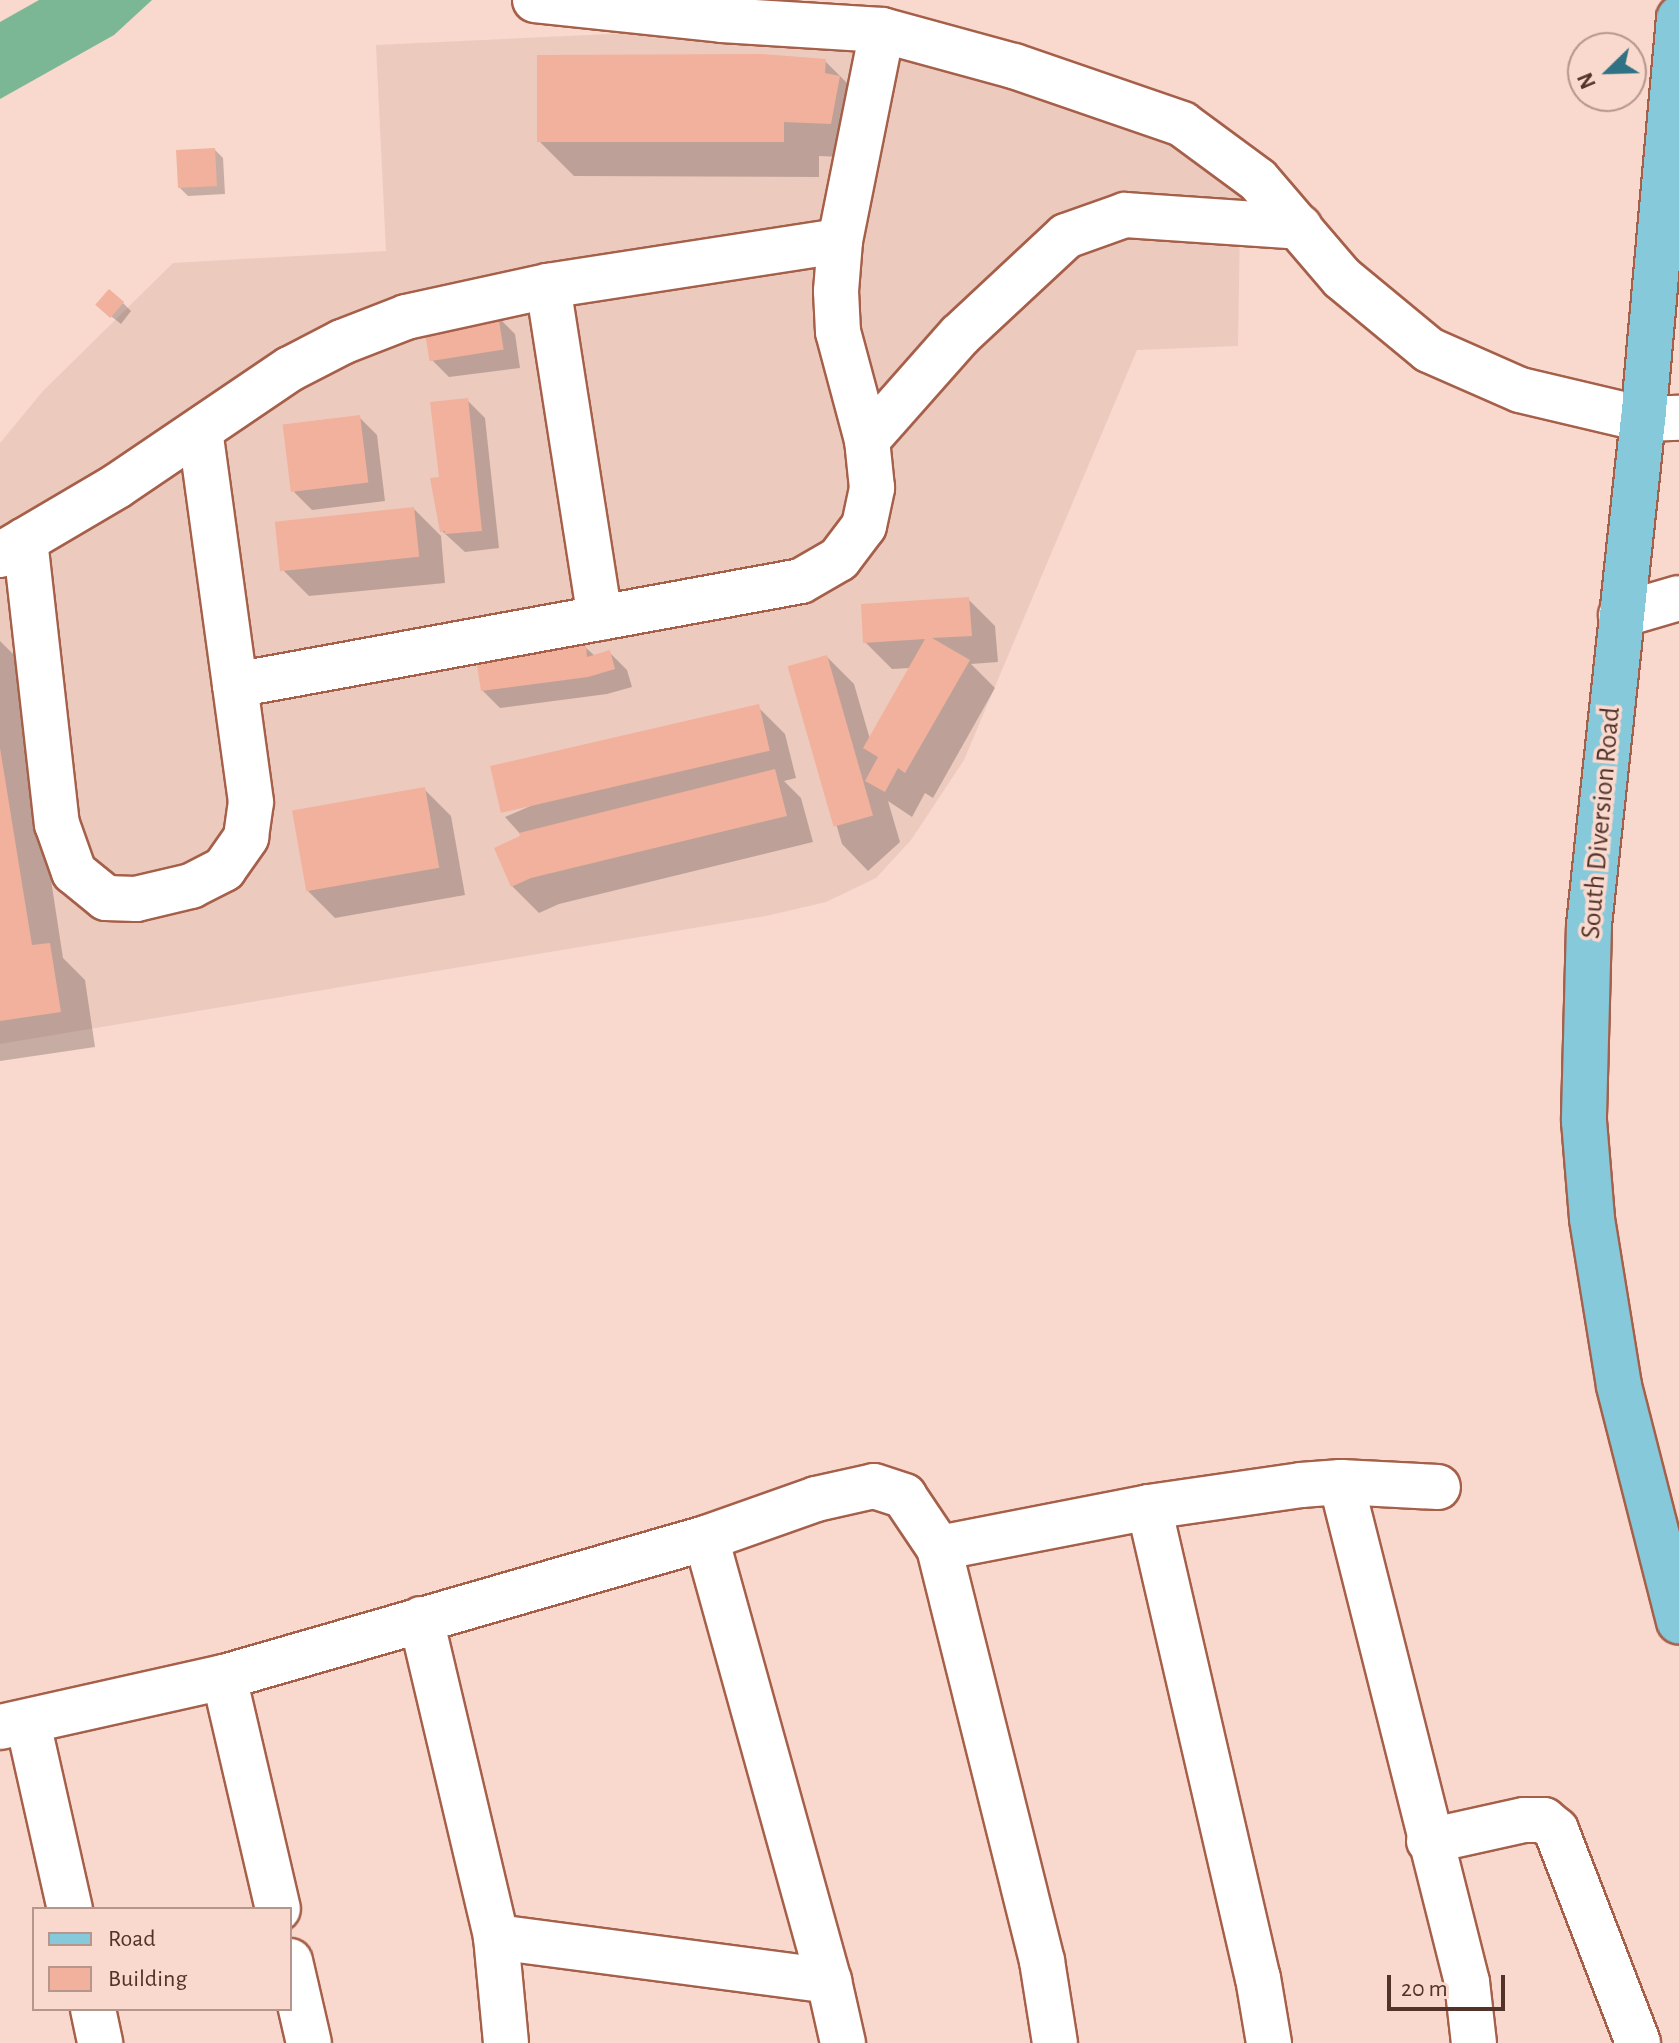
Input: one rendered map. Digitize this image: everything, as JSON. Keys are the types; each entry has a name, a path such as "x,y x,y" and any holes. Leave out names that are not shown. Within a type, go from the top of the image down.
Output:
{"main road":[{"name":"South Diversion Road","path":"1679,18 1671,114 1661,418 1621,615 1589,925 1584,1121 1592,1219 1619,1386 1679,1621"}],"street":[{"path":"535,0 722,20 882,30 1014,66 1182,124 1258,180 1342,278 1429,350 1520,390 1661,418"},
{"path":"235,685 801,581 839,559 864,526 872,488 867,440 838,332 836,291 840,241 882,30"},
{"path":"867,440 960,335 1066,236 1125,215 1300,227"},
{"path":"200,431 251,802 246,837 224,869 191,886 136,899 106,898 74,872 57,824 12,548 117,486 290,369 342,342 406,317 548,286 840,241"},
{"path":"548,286 600,618"},
{"path":"1621,615 1679,598"},
{"path":"1341,1482 1467,1982 1474,2043"},
{"path":"939,1548 1149,1507 1341,1482 1438,1487"},
{"path":"69,1907 14,1725 224,1677 706,1538 816,1499 874,1486 904,1496 939,1548 1042,1961 1055,2043"},
{"path":"1149,1507 1258,1978 1269,2043"},
{"path":"706,1538 829,1981 843,2043"},
{"path":"421,1619 496,1937 506,2043"},
{"path":"224,1677 278,1907"},
{"path":"1429,1841 1524,1820 1544,1820 1556,1830 1638,2043"},
{"path":"496,1937 829,1981"},
{"path":"292,1970 309,2043"},
{"path":"93,2011 100,2043"}],"shaded area":[{"path":"39,0 152,0 114,35 0,99 0,22"},
{"path":"652,32 915,53 1241,161 1238,346 1137,350 964,760 911,840 876,878 826,902 766,916 0,1044 0,443 43,391 173,263 386,251 376,45"}],"building":[{"path":"761,54 826,59 825,73 840,76 831,124 784,122 784,142 537,142 537,55"},
{"path":"215,148 217,186 178,188 176,150"},
{"path":"109,289 124,302 110,318 95,305"},
{"path":"498,314 504,350 430,361 424,326"},
{"path":"468,398 482,531 445,534 445,531 440,532 430,478 439,477 430,402"},
{"path":"360,415 368,482 291,492 283,425"},
{"path":"414,507 419,557 280,571 275,522"},
{"path":"969,597 972,636 932,638 970,660 905,773 898,768 885,792 865,781 878,757 863,748 925,639 863,643 861,604"},
{"path":"586,645 587,657 610,650 615,669 588,677 481,691 476,659"},
{"path":"827,655 873,816 834,827 788,666"},
{"path":"759,704 770,751 501,813 490,766"},
{"path":"0,748 32,945 50,943 61,1012 0,1021"},
{"path":"775,769 787,816 531,878 511,887 494,848 520,836 519,833"},
{"path":"425,787 439,868 306,891 292,810"}]}
